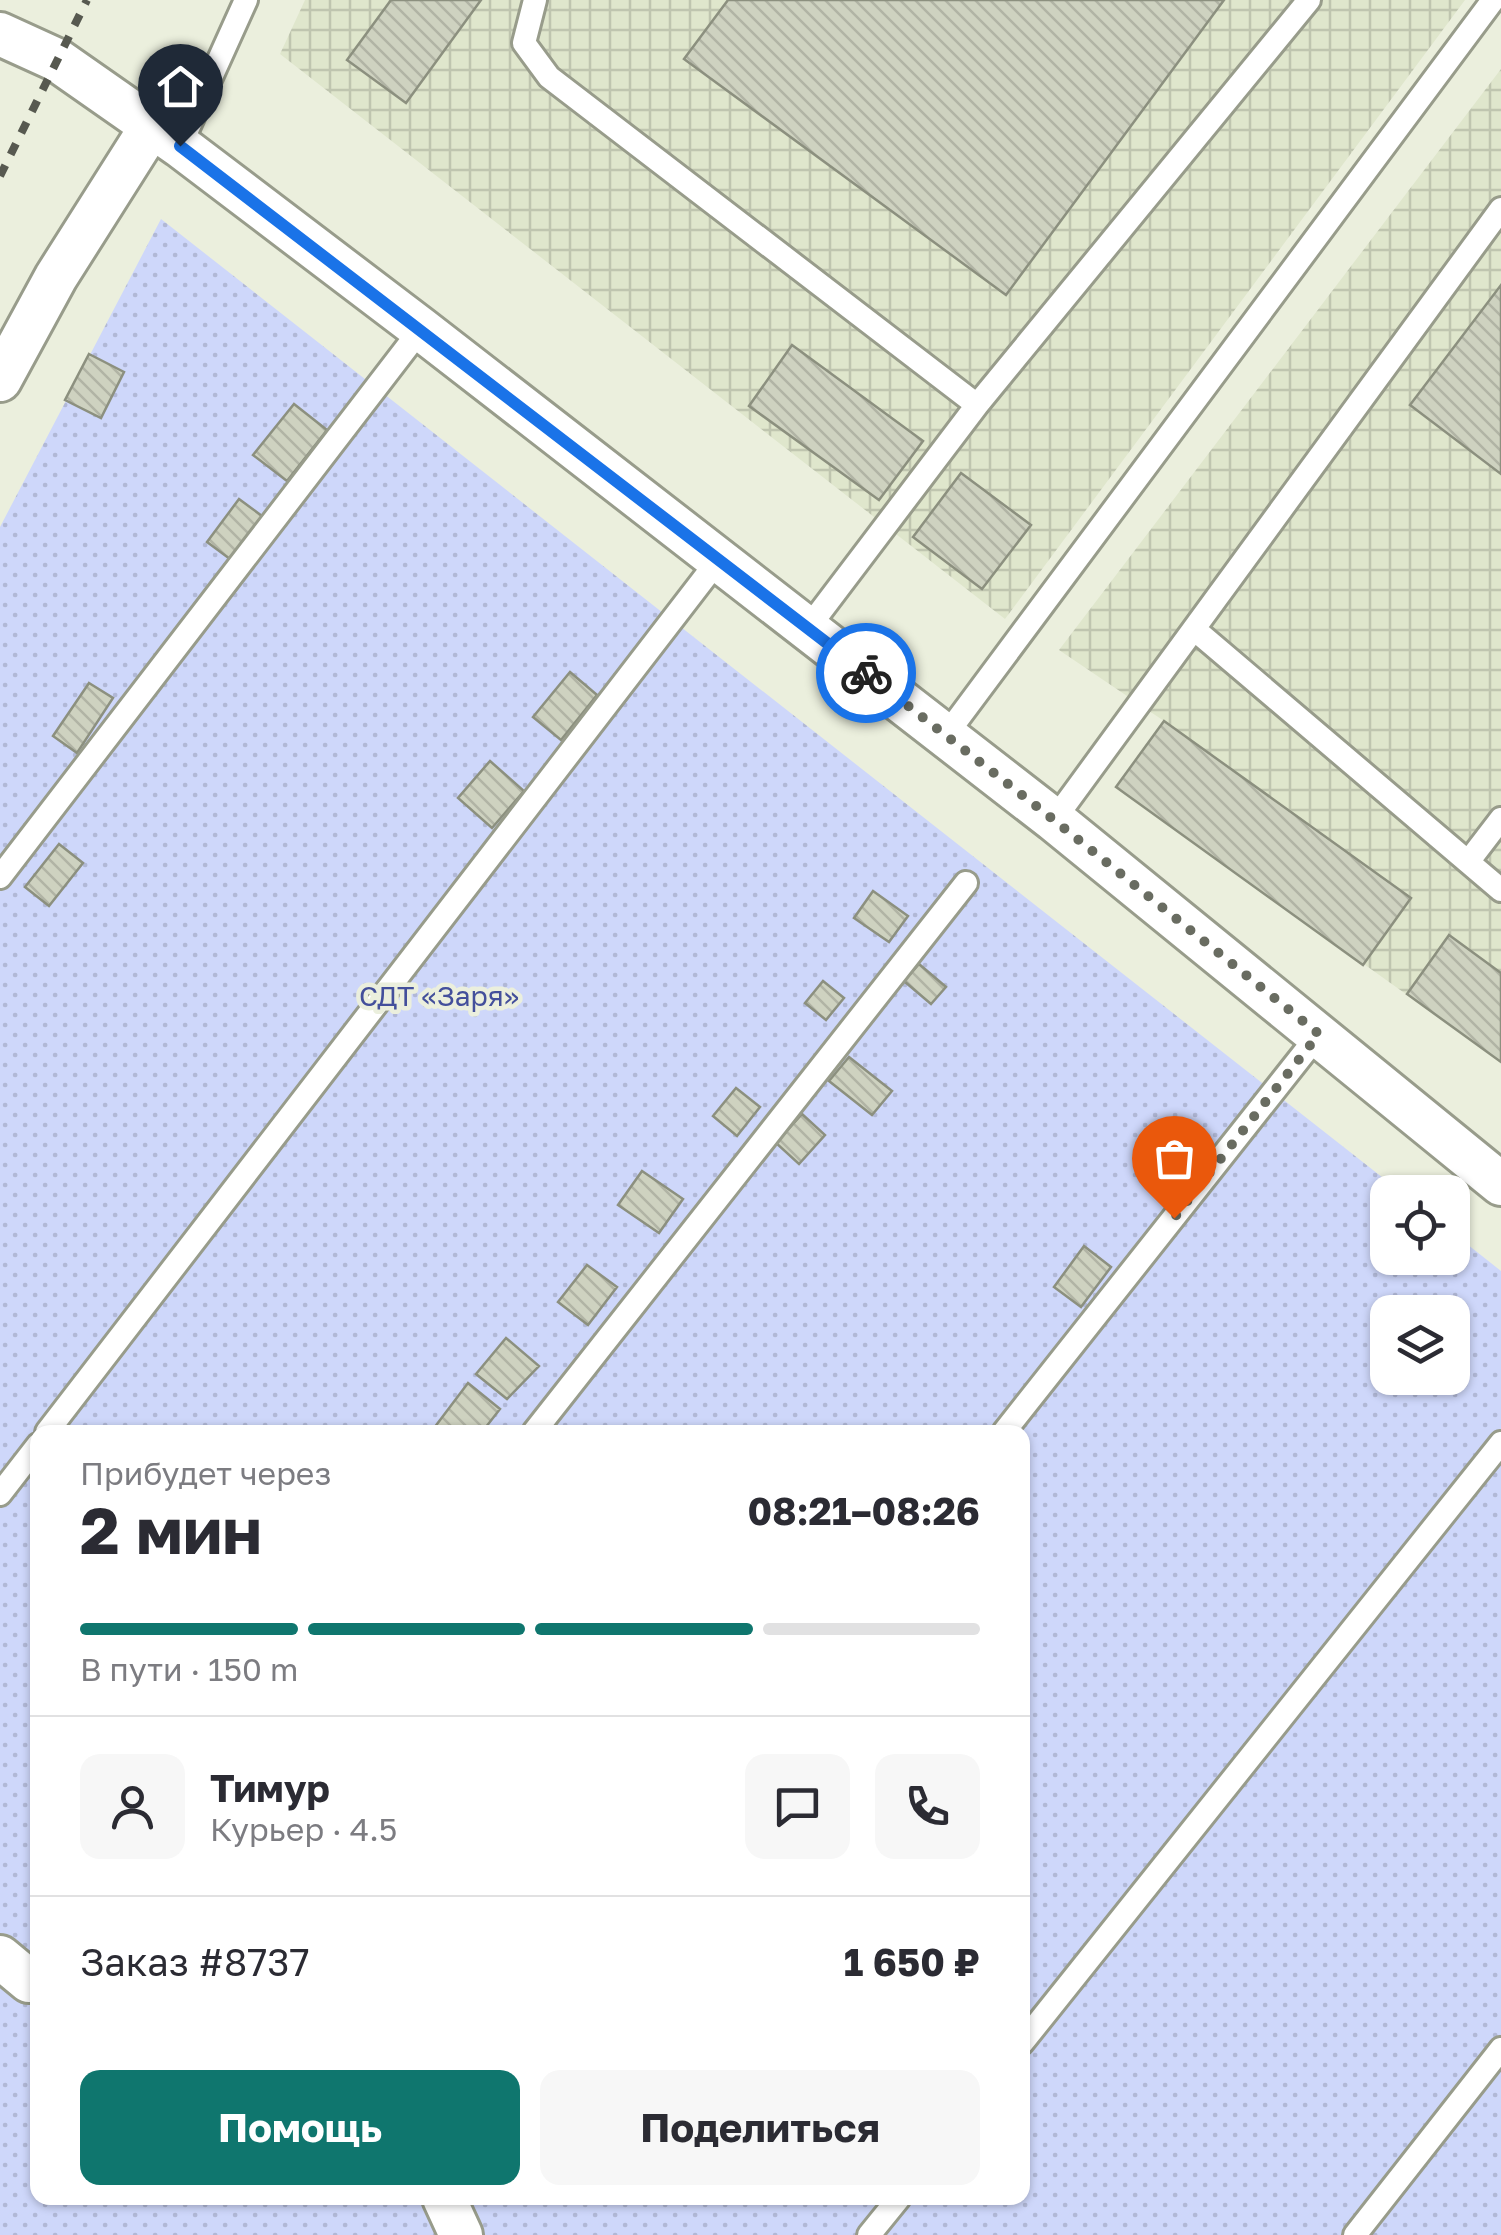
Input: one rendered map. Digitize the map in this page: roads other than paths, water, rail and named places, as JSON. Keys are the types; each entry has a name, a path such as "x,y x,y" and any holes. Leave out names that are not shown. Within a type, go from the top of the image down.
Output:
{"street":[{"path":"0,34 57,60 165,136 720,559 1054,820 1501,1184"},
{"path":"0,380 56,276 165,136"},
{"path":"0,1957 30,1981"},
{"path":"447,2205 461,2235"}],"lane":[{"path":"165,136 246,0"},
{"path":"535,0 524,44 548,77 977,405"},
{"path":"808,628 977,405 1309,0"},
{"path":"946,735 1493,0"},
{"path":"1054,820 1501,209"},
{"path":"0,877 421,330"},
{"path":"52,1425 720,559"},
{"path":"1194,629 1501,890"},
{"path":"1468,862 1501,819"},
{"path":"540,1425 966,883"},
{"path":"1010,1425 1319,1034"},
{"path":"1030,2033 1501,1443"},
{"path":"0,1494 30,1455"},
{"path":"1354,2235 1501,2049"},
{"path":"870,2235 894,2205"}],"railway":[{"path":"0,176 87,0"}],"park label":[{"name":"СДТ «Заря»","path":"439,995"}]}
